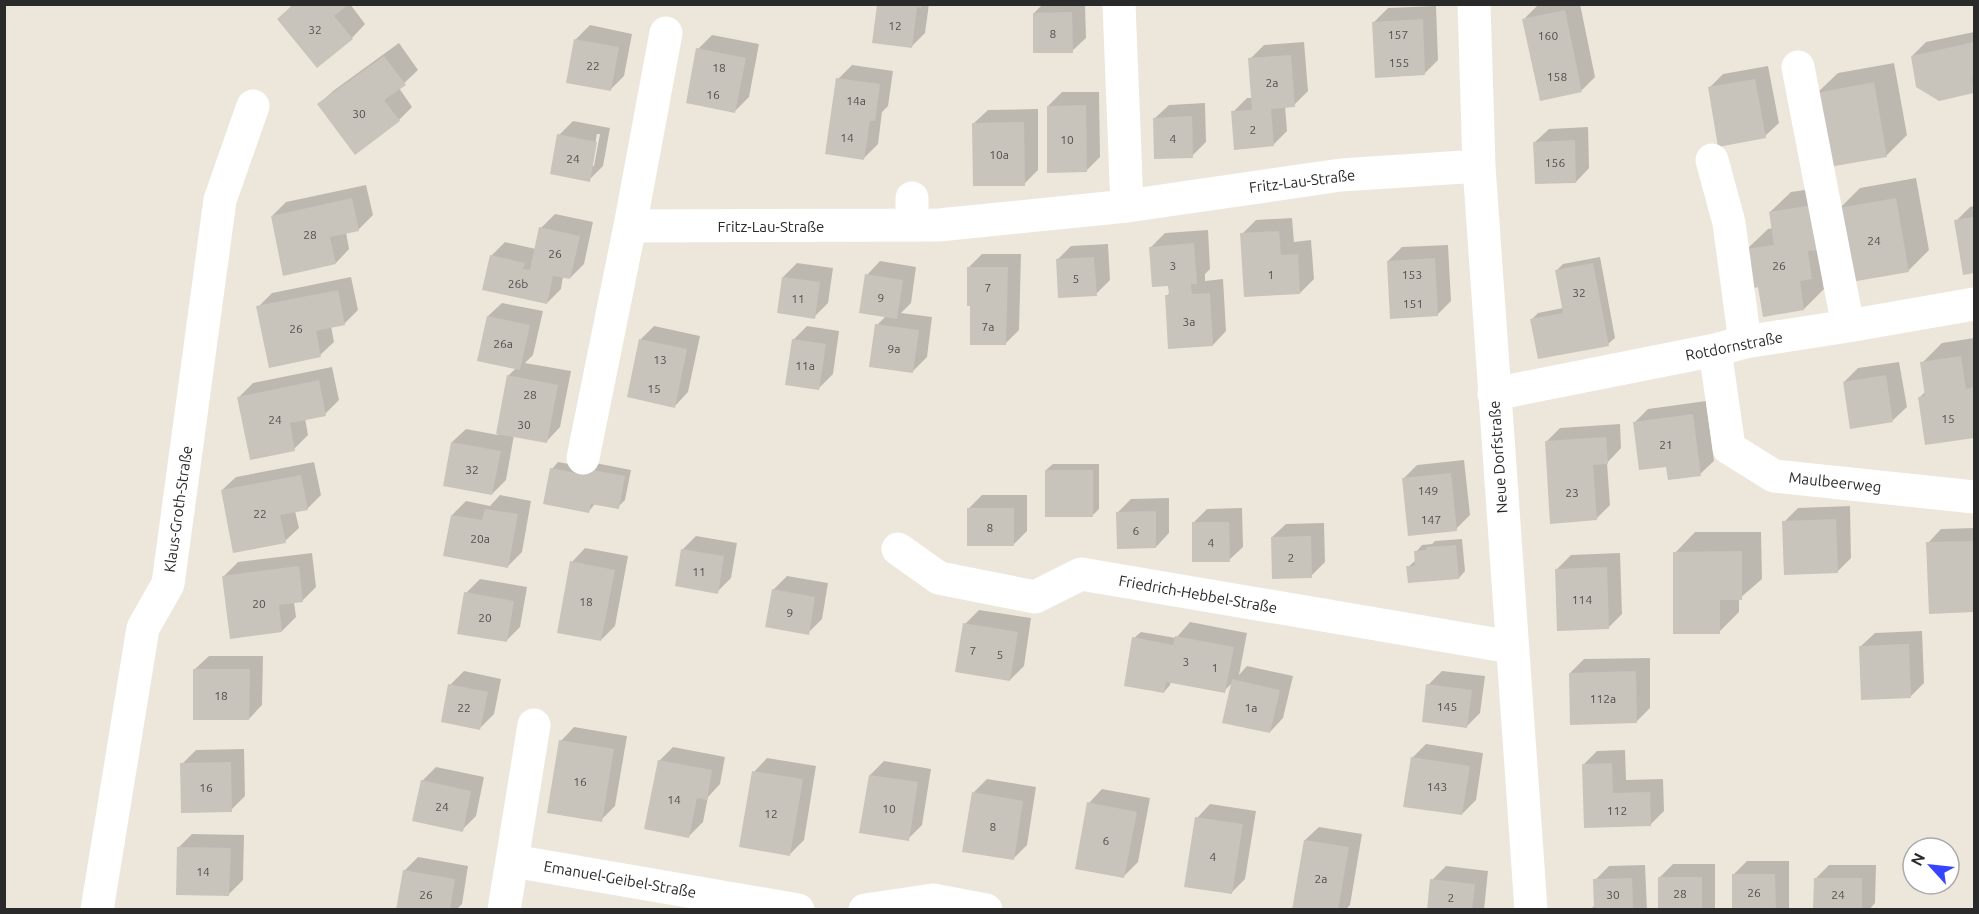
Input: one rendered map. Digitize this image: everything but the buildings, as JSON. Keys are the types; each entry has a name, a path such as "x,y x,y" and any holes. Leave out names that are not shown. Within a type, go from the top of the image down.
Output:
{"street":[{"path":"1119,4 1127,206"},
{"name":"Neue Dorfstraße","path":"1474,4 1479,166 1531,909"},
{"path":"583,458 666,33"},
{"path":"1798,67 1848,326"},
{"name":"Klaus-Groth-Straße","path":"98,909 143,628 168,584 220,200 253,106"},
{"name":"Maulbeerweg","path":"1712,160 1729,224 1729,448 1774,476 1974,497"},
{"name":"Fritz-Lau-Straße","path":"630,226 912,212 939,225 1127,206 1341,175 1479,166"},
{"name":"Rotdornstraße","path":"1494,394 1730,346 1974,304"},
{"name":"Friedrich-Hebbel-Straße","path":"898,549 939,578 1035,597 1081,574 1511,647"},
{"path":"504,909 534,724"},
{"name":"Emanuel-Geibel-Straße","path":"513,861 798,909"},
{"path":"865,909 933,900 986,909"}]}
